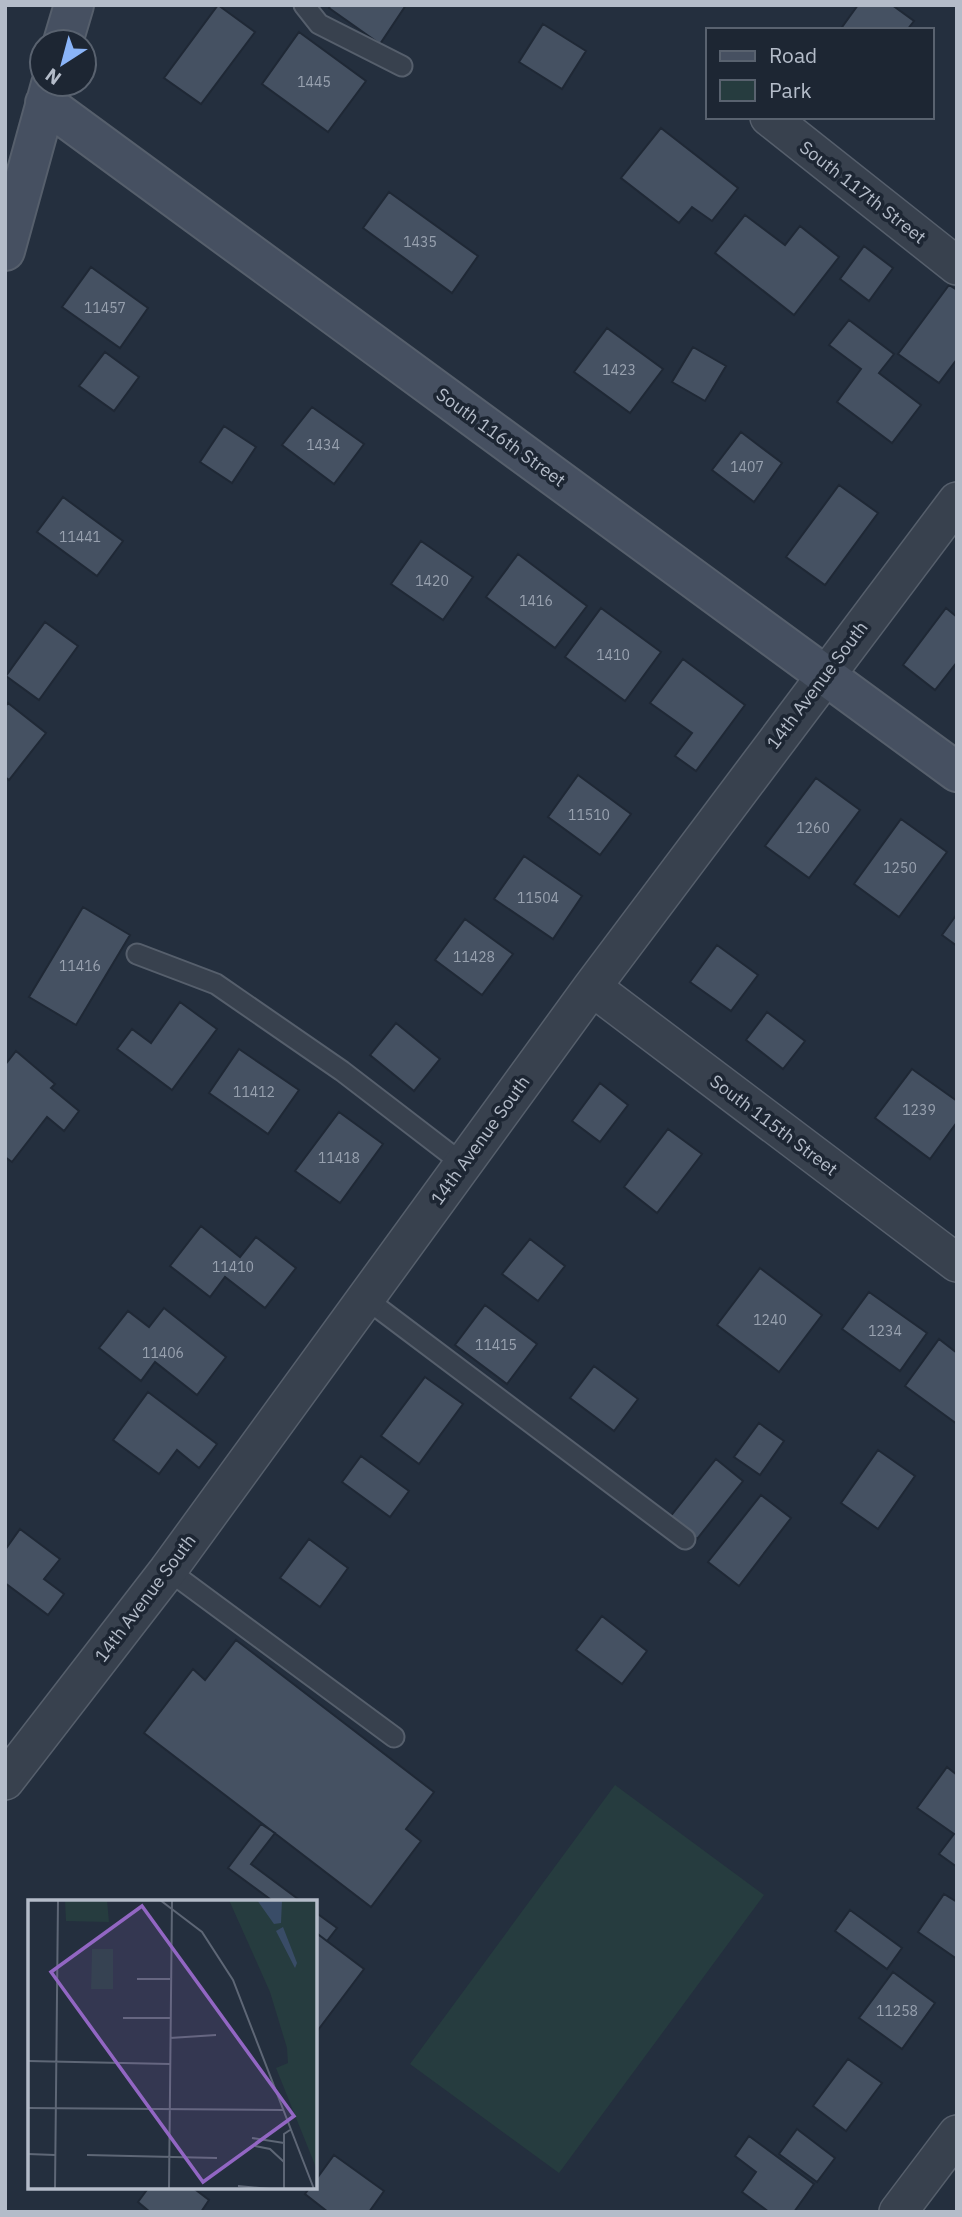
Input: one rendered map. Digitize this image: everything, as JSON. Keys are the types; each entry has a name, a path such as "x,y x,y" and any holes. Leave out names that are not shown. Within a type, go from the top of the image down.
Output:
{"street":[{"path":"67,28 74,5"},
{"path":"5,251 47,98"},
{"name":"South 116th Street","path":"55,98 957,772"},
{"name":"South 117th Street","path":"772,119 957,267"},
{"name":"14th Avenue South","path":"5,1781 168,1570 592,986 957,501"},
{"name":"South 115th Street","path":"592,986 957,1264"},
{"path":"898,2212 957,2134"}],"lane":[{"path":"304,5 319,24 402,66"},
{"path":"137,954 216,984 342,1071 463,1164"},
{"path":"365,1298 685,1539"},
{"path":"168,1570 394,1737"}],"green space":[{"path":"615,1785 764,1895 559,2173 410,2064"}],"building":[{"path":"218,5 255,32 201,104 164,78"},
{"path":"331,5 406,5 380,44 329,8"},
{"path":"858,5 892,5 914,21 909,28 841,28"},
{"path":"543,24 586,51 562,89 519,62"},
{"path":"299,32 366,81 328,132 262,84"},
{"path":"661,128 738,188 712,221 692,207 679,223 621,178"},
{"path":"389,192 478,256 452,293 363,228"},
{"path":"745,215 785,245 800,226 839,257 794,315 715,253"},
{"path":"864,246 893,268 869,301 840,279"},
{"path":"91,267 148,308 120,348 62,307"},
{"path":"949,285 957,290 957,359 939,383 898,354"},
{"path":"849,320 894,354 879,373 921,405 892,443 837,402 861,369 829,345"},
{"path":"607,328 663,369 630,413 574,372"},
{"path":"693,347 726,366 705,401 672,382"},
{"path":"105,352 139,377 114,411 79,386"},
{"path":"312,407 364,444 334,484 282,445"},
{"path":"224,426 256,447 232,483 200,462"},
{"path":"741,432 782,463 754,502 712,470"},
{"path":"839,485 878,513 825,585 786,557"},
{"path":"63,497 123,541 97,576 37,532"},
{"path":"421,541 473,577 443,620 391,584"},
{"path":"518,554 587,606 555,648 486,597"},
{"path":"601,608 661,652 625,701 565,657"},
{"path":"946,608 957,617 957,662 935,690 903,665"},
{"path":"45,622 78,646 39,700 6,676"},
{"path":"683,659 745,705 696,771 675,756 692,733 650,703"},
{"path":"8,703 46,733 9,780 5,777 5,707"},
{"path":"578,775 631,814 600,855 548,817"},
{"path":"816,778 860,810 809,878 765,846"},
{"path":"901,819 947,852 899,917 854,884"},
{"path":"524,856 582,896 553,939 494,899"},
{"path":"83,907 130,935 76,1025 29,997"},
{"path":"957,914 957,946 942,935"},
{"path":"465,919 513,954 482,995 435,960"},
{"path":"717,945 758,975 731,1011 690,982"},
{"path":"180,1002 217,1029 172,1090 117,1049 132,1029 151,1043"},
{"path":"767,1012 805,1041 783,1069 746,1040"},
{"path":"396,1023 440,1059 414,1091 370,1055"},
{"path":"239,1049 299,1090 268,1134 209,1093"},
{"path":"16,1051 55,1084 51,1088 79,1111 64,1131 47,1117 12,1162 5,1157 5,1065"},
{"path":"912,1069 957,1101 957,1122 930,1159 875,1118"},
{"path":"600,1083 628,1105 600,1142 572,1121"},
{"path":"339,1112 383,1144 340,1203 295,1171"},
{"path":"668,1129 702,1154 657,1213 624,1187"},
{"path":"201,1226 240,1257 256,1237 296,1268 265,1308 225,1277 210,1297 170,1266"},
{"path":"530,1239 565,1266 538,1301 502,1274"},
{"path":"760,1268 822,1315 779,1372 717,1325"},
{"path":"869,1292 927,1333 900,1371 842,1329"},
{"path":"485,1305 537,1344 507,1384 455,1345"},
{"path":"164,1308 226,1357 197,1395 155,1362 141,1381 99,1348 128,1311 149,1327"},
{"path":"939,1339 957,1353 957,1424 905,1386"},
{"path":"594,1366 638,1399 614,1431 570,1398"},
{"path":"425,1377 463,1404 419,1464 381,1436"},
{"path":"148,1392 217,1444 199,1468 177,1450 159,1474 113,1440"},
{"path":"759,1423 784,1441 760,1475 734,1457"},
{"path":"878,1450 915,1476 878,1529 841,1503"},
{"path":"361,1456 409,1491 390,1517 342,1482"},
{"path":"716,1459 743,1481 697,1539 670,1517"},
{"path":"761,1495 791,1518 739,1586 708,1562"},
{"path":"20,1529 60,1559 44,1579 64,1594 48,1615 5,1583 5,1550"},
{"path":"309,1539 348,1568 320,1607 280,1578"},
{"path":"602,1616 647,1651 622,1684 576,1650"},
{"path":"236,1640 434,1792 406,1829 421,1841 371,1907 144,1733 193,1669 205,1680"},
{"path":"947,1767 957,1775 957,1867 939,1854 954,1834 917,1808"},
{"path":"261,1824 275,1833 251,1864 299,1900 271,1900 228,1868"},
{"path":"944,1894 957,1902 957,1959 918,1932"},
{"path":"850,1910 902,1948 887,1969 835,1931"},
{"path":"317,1913 337,1928 327,1941 317,1934"},
{"path":"317,1934 364,1969 317,2031"},
{"path":"893,1972 935,2003 902,2049 859,2018"},
{"path":"848,2059 882,2083 846,2131 813,2106"},
{"path":"797,2129 835,2158 817,2182 779,2154"},
{"path":"749,2136 814,2184 794,2212 769,2212 742,2192 756,2172 735,2156"},
{"path":"334,2155 384,2191 369,2212 328,2212 305,2194 309,2189 317,2189 317,2178"},
{"path":"148,2189 195,2189 209,2200 201,2212 150,2212 138,2202"}]}
